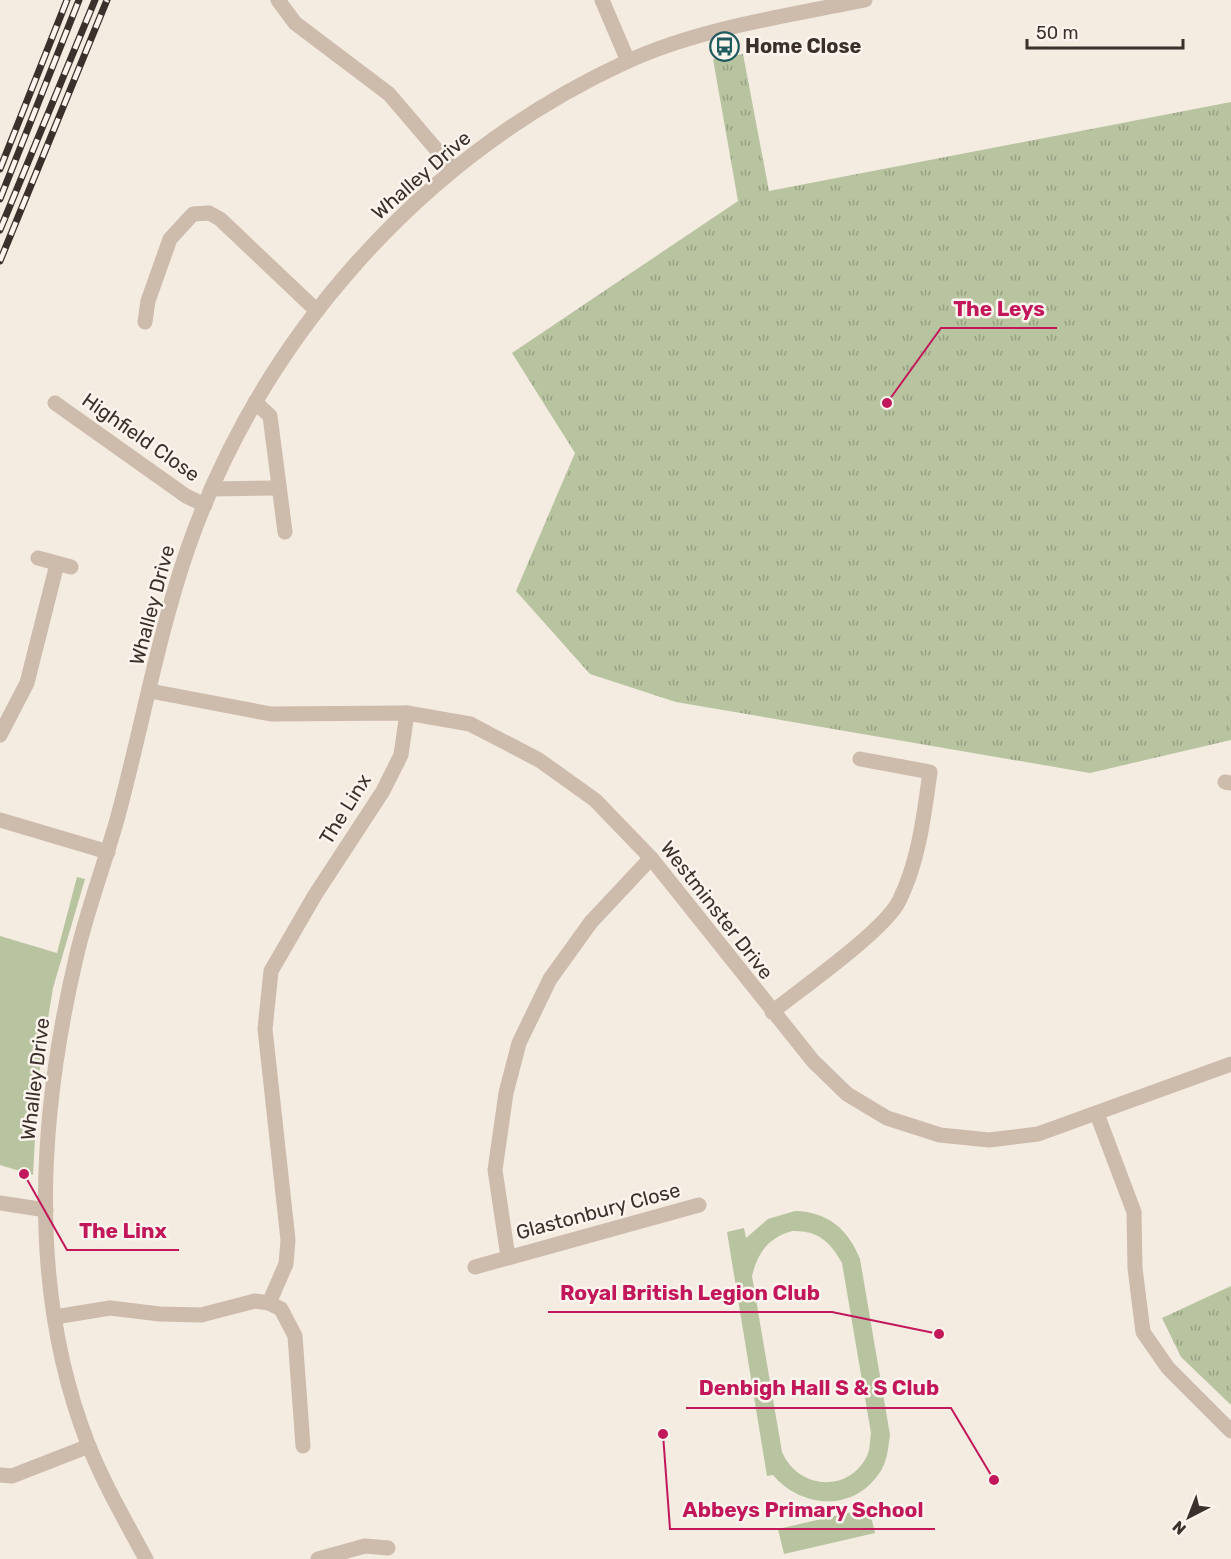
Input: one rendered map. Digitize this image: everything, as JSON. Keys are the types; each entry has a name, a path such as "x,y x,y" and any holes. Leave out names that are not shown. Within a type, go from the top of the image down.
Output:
{"street":[{"path":"278,0 295,23 388,94 453,169"},
{"path":"602,0 628,61"},
{"name":"Whalley Drive","path":"146,1559 89,1446 67,1381 55,1317 46,1210 48,1115 60,1034 77,953 108,852 187,551 211,489 255,402 317,311 389,227 453,169 534,112 628,61 726,28 865,0"},
{"path":"145,322 148,301 170,239 193,214 209,213 220,219 317,311"},
{"name":"Highfield Close","path":"55,402 186,496 205,505"},
{"path":"255,402 270,416 285,532"},
{"path":"211,489 279,488"},
{"path":"0,735 27,683 64,565 38,558"},
{"name":"Westminster Drive","path":"150,691 271,714 407,713 470,724 539,760 595,800 651,858 813,1062 847,1094 886,1118 929,1132 988,1140 1038,1134 1231,1065"},
{"name":"The Linx","path":"269,1303 286,1264 288,1240 265,1029 271,971 315,895 383,791 401,755 407,713"},
{"path":"772,1012 882,923 899,903 910,872 921,834 930,772 860,759"},
{"path":"0,820 108,852"},
{"name":"Glastonbury Close","path":"507,1257 495,1170 506,1094 519,1043 550,979 591,922 651,858"},
{"path":"1096,1114 1134,1212 1135,1268 1143,1332 1176,1377 1231,1431"},
{"path":"0,1203 46,1210"},
{"name":"Glastonbury Close","path":"475,1267 699,1205"},
{"path":"55,1317 110,1308 160,1314 201,1315 255,1301 269,1303 280,1309 295,1336 303,1446"},
{"path":"0,1475 12,1476 89,1446"},
{"path":"318,1559 365,1545 388,1548"}],"green space":[{"path":"743,54 769,191 1231,102 1231,740 1090,773 676,702 590,674 516,591 575,453 512,353 738,201 713,59"},
{"path":"77,877 85,879 53,988 38,1080 33,1175 0,1165 0,936 57,953"},
{"path":"795,1211 807,1212 827,1219 843,1231 860,1259 890,1435 885,1461 878,1475 854,1496 840,1500 811,1499 784,1486 773,1475 767,1476 727,1232 744,1228 746,1238 768,1219","holes":["792,1231 801,1231 822,1238 842,1263 871,1433 868,1454 859,1468 848,1477 836,1481 811,1480 799,1474 782,1452 752,1276 757,1260 770,1242"]},
{"path":"1231,1286 1231,1405 1181,1357 1162,1318"},
{"path":"869,1508 875,1533 784,1554 778,1529"}],"railway":[{"path":"0,169 67,0"},
{"path":"0,199 79,0"},
{"path":"0,230 95,0"},
{"path":"0,261 107,0"}],"place":[{"name":"Home Close","path":"724,46"},
{"name":"The Leys","path":"887,403"},
{"name":"The Linx","path":"24,1174"},
{"name":"Royal British Legion Club","path":"939,1334"},
{"name":"Abbeys Primary School","path":"663,1434"},
{"name":"Denbigh Hall S & S Club","path":"994,1480"}]}
